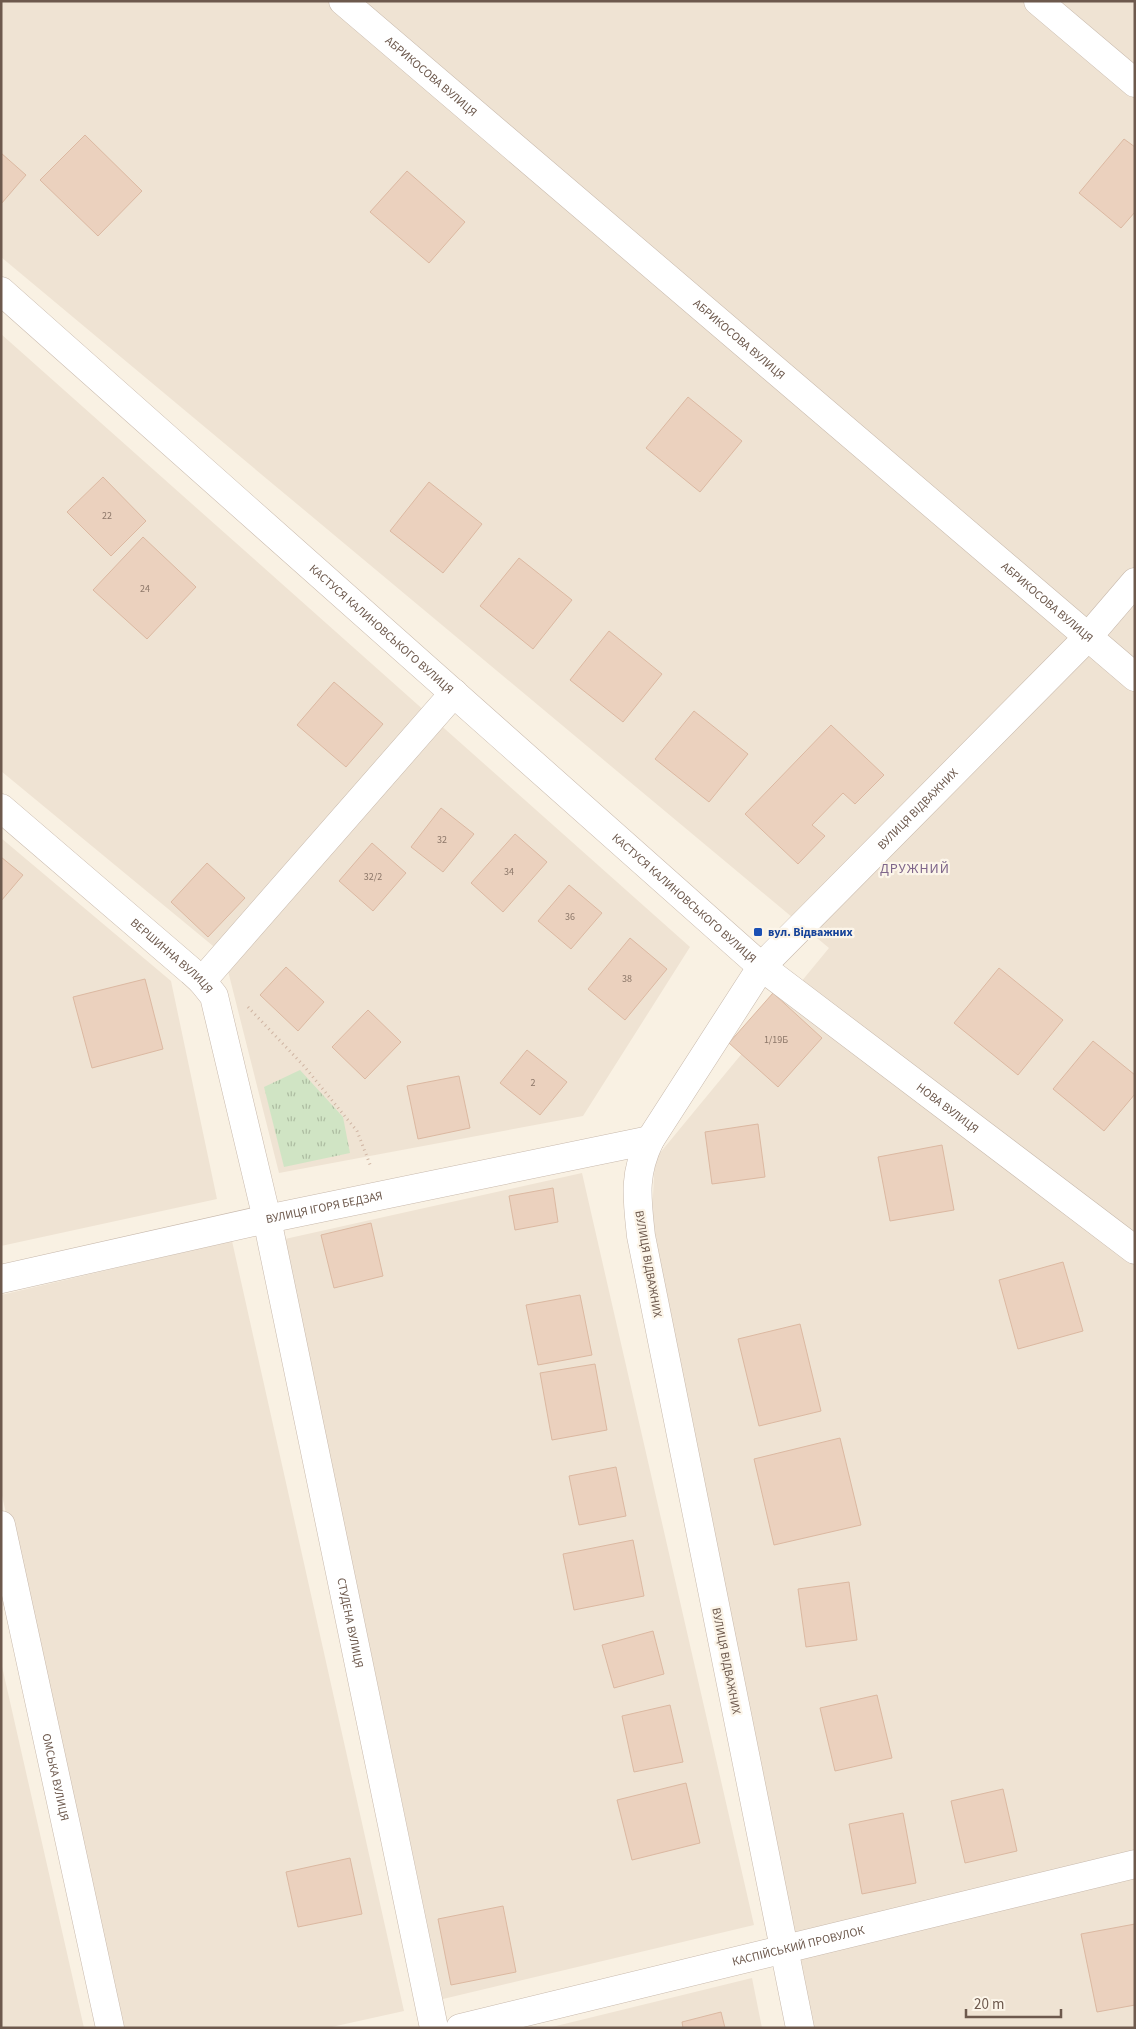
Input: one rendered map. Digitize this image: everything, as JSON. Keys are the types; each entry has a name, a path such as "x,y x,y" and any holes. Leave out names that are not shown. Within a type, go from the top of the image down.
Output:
{"street":[{"name":"АБРИКОСОВА ВУЛИЦЯ","path":"343,1 1135,678"},
{"path":"1038,1 1135,83"},
{"name":"КАСТУСЯ КАЛИНОВСЬКОГО ВУЛИЦЯ","path":"1,291 762,966"},
{"name":"ВУЛИЦЯ ВІДВАЖНИХ","path":"800,2028 641,1236 637,1190 640,1160 650,1140 762,966 1087,638 1135,582"},
{"path":"202,981 454,693"},
{"name":"ВЕРШИННА ВУЛИЦЯ","path":"1,808 202,981 214,996 266,1219"},
{"name":"НОВА ВУЛИЦЯ","path":"762,966 1135,1250"},
{"name":"ВУЛИЦЯ ІГОРЯ БЕДЗАЯ","path":"1,1279 266,1219 650,1140"},
{"name":"СТУДЕНА ВУЛИЦЯ","path":"266,1219 434,2028"},
{"name":"ОМСЬКА ВУЛИЦЯ","path":"1,1525 110,2028"},
{"name":"КАСПІЙСЬКИЙ ПРОВУЛОК","path":"460,2028 1135,1864"}],"shaded area":[{"path":"1,1 1135,1 1135,2028 810,2028 651,1233 655,1159 829,948 1,257"},
{"path":"1,334 690,947 583,1116 279,1173 224,955 1,771"},
{"path":"1,838 171,981 217,1199 1,1246"},
{"path":"582,1173 754,1925 443,1999 285,1239"},
{"path":"232,1241 404,2011 327,2028 121,2028 1,1491 1,1295"},
{"path":"1,1662 84,2028 1,2028"},
{"path":"752,1978 762,2028 548,2028"}],"green space":[{"path":"300,1070 343,1117 350,1153 284,1167 264,1087"}],"building":[{"path":"85,135 142,191 98,236 40,180"},
{"path":"1124,139 1135,147 1135,212 1121,228 1079,193"},
{"path":"1,153 26,175 1,204"},
{"path":"407,171 465,222 429,263 370,212"},
{"path":"688,397 742,441 700,492 646,448"},
{"path":"103,477 146,521 111,556 67,512"},
{"path":"429,482 482,524 443,573 390,531"},
{"path":"143,537 196,587 147,639 93,590"},
{"path":"519,558 572,600 533,649 480,606"},
{"path":"609,631 662,674 623,722 570,680"},
{"path":"334,682 383,724 346,767 297,725"},
{"path":"694,711 748,754 709,802 655,759"},
{"path":"831,725 884,775 855,804 843,793 812,825 825,836 798,864 745,814"},
{"path":"441,808 474,834 443,872 411,847"},
{"path":"515,834 547,862 503,912 471,883"},
{"path":"372,843 406,873 373,911 339,881"},
{"path":"1,857 23,875 1,901"},
{"path":"207,863 245,898 208,937 171,902"},
{"path":"569,885 602,913 571,949 538,921"},
{"path":"630,938 667,969 625,1020 588,989"},
{"path":"286,967 324,1002 298,1031 260,995"},
{"path":"999,968 1063,1020 1018,1075 954,1023"},
{"path":"145,979 163,1049 92,1068 73,997"},
{"path":"773,993 822,1038 778,1087 729,1043"},
{"path":"368,1010 401,1042 365,1079 332,1047"},
{"path":"1093,1041 1135,1075 1135,1094 1104,1131 1053,1089"},
{"path":"527,1050 567,1082 540,1115 500,1083"},
{"path":"459,1076 470,1128 418,1139 407,1086"},
{"path":"758,1124 765,1177 712,1184 705,1132"},
{"path":"942,1145 954,1210 890,1221 878,1157"},
{"path":"553,1188 558,1222 515,1230 509,1196"},
{"path":"371,1223 383,1276 334,1288 321,1235"},
{"path":"1063,1262 1083,1331 1018,1349 999,1280"},
{"path":"580,1295 592,1355 538,1365 526,1305"},
{"path":"800,1324 821,1411 759,1426 738,1339"},
{"path":"595,1364 607,1430 552,1440 540,1373"},
{"path":"840,1438 861,1525 774,1545 754,1459"},
{"path":"616,1467 626,1516 579,1525 569,1476"},
{"path":"633,1540 644,1596 574,1610 563,1554"},
{"path":"849,1582 857,1640 806,1647 798,1589"},
{"path":"653,1631 664,1674 614,1688 602,1645"},
{"path":"877,1695 892,1758 835,1771 820,1708"},
{"path":"670,1705 683,1762 634,1772 622,1716"},
{"path":"686,1783 700,1843 632,1860 617,1800"},
{"path":"1003,1789 1017,1851 965,1863 951,1801"},
{"path":"903,1813 916,1883 862,1894 849,1824"},
{"path":"350,1858 362,1914 298,1927 286,1872"},
{"path":"503,1906 516,1972 451,1985 438,1919"},
{"path":"1135,1924 1135,2005 1097,2012 1081,1934"},
{"path":"721,2012 725,2028 683,2028 682,2022"}],"place":[{"name":"вул. Відважних","path":"758,932"}],"district":[{"name":"ДРУЖНИЙ","path":"915,869"}]}
